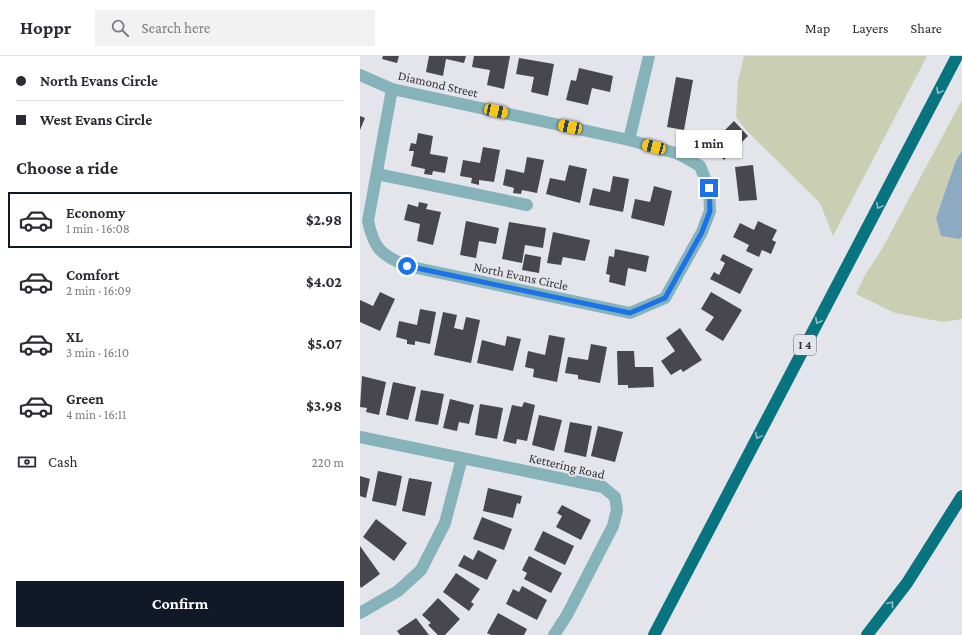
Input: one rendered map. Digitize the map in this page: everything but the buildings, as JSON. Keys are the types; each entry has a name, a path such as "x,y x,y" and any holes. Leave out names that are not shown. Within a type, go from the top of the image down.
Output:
{"highway":[{"name":"I 4","path":"654,635 957,56"},
{"path":"867,635 907,583 962,496"}],"street":[{"path":"629,140 649,56"},
{"name":"Diamond Street","path":"360,75 392,89 629,140 679,154 700,166 709,188 710,211 702,232 665,298 630,313"},
{"name":"North Evans Circle","path":"392,89 368,222 372,237 378,250 390,259 407,266 630,313"},
{"path":"377,174 527,205"},
{"name":"Kettering Road","path":"360,437 603,487 615,497 617,510 613,526 567,615 554,635"},
{"path":"360,612 398,591 421,570 445,523 462,458"}],"green space":[{"path":"744,56 927,56 833,236 820,203 746,130 736,117 738,81"},
{"path":"962,100 962,151 956,160 936,218 960,239 962,237 962,319 943,322 895,313 856,294"}],"water":[{"path":"962,151 962,237 960,239 941,236 936,218 956,160"}],"route":[{"path":"407,266 630,313 665,298 702,232 710,211 709,188"}]}
